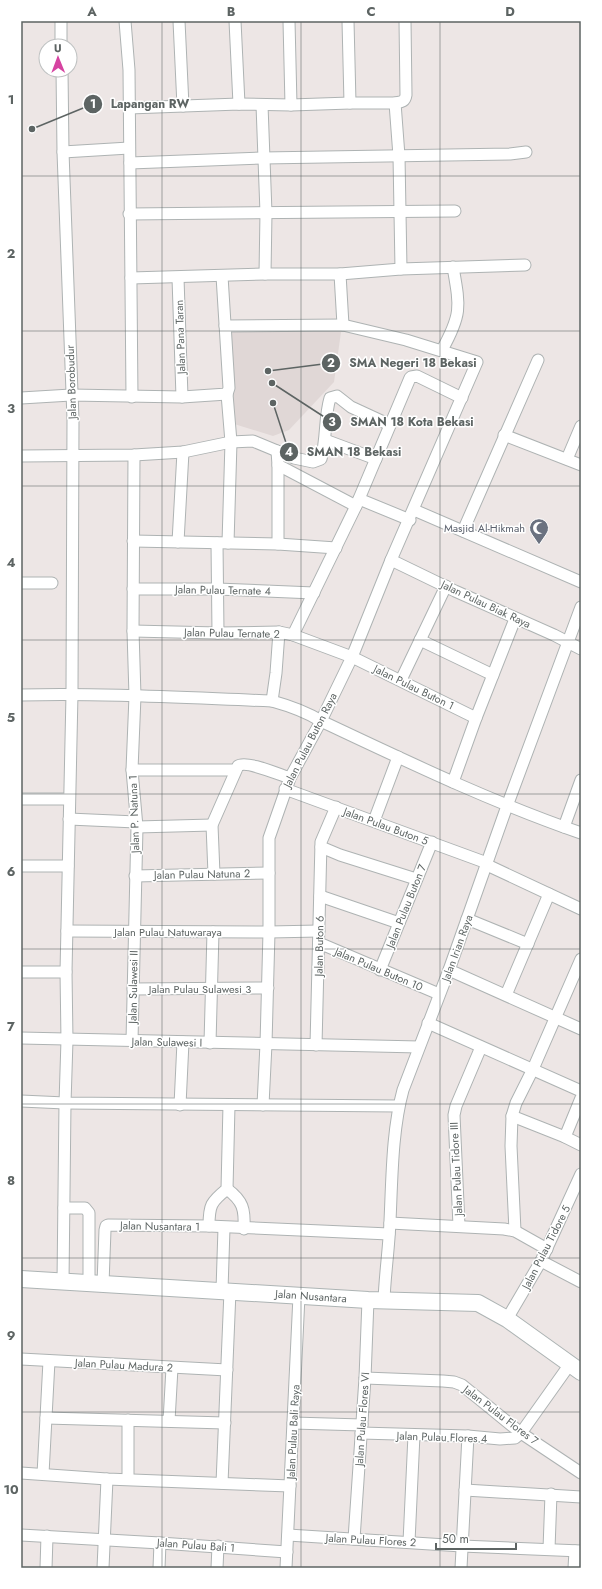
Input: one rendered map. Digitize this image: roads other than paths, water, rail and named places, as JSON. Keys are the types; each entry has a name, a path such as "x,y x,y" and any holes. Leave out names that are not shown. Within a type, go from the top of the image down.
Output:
{"street":[{"path":"61,21 61,38"},
{"path":"125,21 129,70 129,214 132,397"},
{"path":"179,21 183,106"},
{"path":"235,21 239,104"},
{"path":"289,21 291,105"},
{"path":"348,21 350,103"},
{"path":"129,108 239,104 291,105 402,102 406,95 405,21"},
{"name":"Jalan Borobudur","path":"62,78 63,152 73,419 72,694 66,972 67,1040 65,1103 64,1282"},
{"path":"395,103 399,156 401,269"},
{"path":"262,105 266,213 265,274"},
{"path":"63,152 129,148"},
{"path":"130,163 264,158 510,154 526,152"},
{"path":"129,214 455,211"},
{"path":"131,278 178,278 265,274 340,274 401,269 524,265"},
{"path":"225,326 343,325 442,350 454,329 458,312 459,300 452,267"},
{"path":"340,274 343,325"},
{"path":"218,633 217,589 231,442 227,394 229,388 222,276"},
{"name":"Jalan Pana Taran","path":"178,278 182,397"},
{"name":"Jalan Pulau Buton Raya","path":"263,1105 268,988 270,838 290,778 352,657 391,560 412,515 477,362 442,350"},
{"path":"463,531 538,360"},
{"path":"293,635 357,502 411,376 417,376 462,398"},
{"path":"21,398 71,395 182,397 227,394"},
{"path":"21,456 134,455 182,452 231,442 253,441 294,458 313,462 321,459 325,440 328,405 332,396 337,396 351,407 390,425"},
{"path":"567,459 581,426"},
{"path":"504,435 581,465"},
{"path":"325,440 376,459"},
{"path":"277,451 278,544"},
{"path":"178,542 182,452"},
{"name":"Jalan P. Natuna 1","path":"134,455 133,631 135,696 132,770 136,825 134,932"},
{"path":"278,465 357,502 412,515 463,531 581,582"},
{"path":"133,541 278,544 336,548"},
{"name":"Jalan Pulau Biak Raya","path":"391,560 581,649"},
{"path":"21,583 52,583"},
{"path":"401,680 446,586"},
{"name":"Jalan Pulau Ternate 4","path":"133,589 217,589 314,593"},
{"name":"Jalan Irian Raya","path":"384,1300 385,1269 398,1106 581,607"},
{"path":"453,782 476,718 515,619"},
{"name":"Jalan Pulau Ternate 2","path":"133,631 218,633 279,632 293,635 352,657"},
{"path":"272,701 279,632"},
{"path":"420,640 493,675"},
{"name":"Jalan Pulau Buton 1","path":"352,657 476,718"},
{"path":"21,695 72,694 272,701 305,711 320,721 507,806 581,833"},
{"path":"374,821 398,757"},
{"path":"214,874 212,825 235,770 239,765 244,764 290,778"},
{"path":"132,770 235,770"},
{"path":"564,827 581,780"},
{"name":"Jalan Pulau Buton 5","path":"286,789 432,842 487,864 581,909"},
{"path":"21,799 69,799"},
{"name":"Jalan Buton 6","path":"316,1045 321,842 336,807"},
{"path":"69,819 136,825 212,825"},
{"name":"Jalan Pulau Buton 7","path":"380,970 432,842"},
{"path":"321,847 340,855 416,879"},
{"path":"21,866 68,866"},
{"name":"Jalan Pulau Natuna 2","path":"135,876 269,873"},
{"path":"506,995 549,894"},
{"path":"320,896 399,923"},
{"path":"467,919 528,944"},
{"name":"Jalan Pulau Natuwaraya","path":"67,931 269,932"},
{"path":"269,932 319,931"},
{"name":"Jalan Sulawesi II","path":"132,1041 134,932"},
{"path":"210,1043 213,932"},
{"name":"Jalan Pulau Buton 10","path":"318,943 439,994"},
{"path":"547,1249 515,1231 511,1146 512,1116 516,1103 580,965"},
{"path":"449,970 581,1029"},
{"path":"21,972 66,972"},
{"name":"Jalan Pulau Sulawesi 3","path":"133,989 268,988"},
{"path":"428,1023 581,1091"},
{"name":"Jalan Sulawesi I","path":"21,1038 419,1047"},
{"path":"180,1105 183,1042"},
{"name":"Jalan Pulau Tidore III","path":"459,1226 454,1115 456,1106 481,1047"},
{"path":"565,1137 581,1098"},
{"path":"21,1101 180,1105 398,1106"},
{"path":"209,1226 210,1208 215,1199 227,1188 229,1105"},
{"path":"512,1116 581,1145"},
{"name":"Jalan Pulau Tidore 5","path":"507,1319 541,1262 581,1174"},
{"path":"227,1188 236,1196 244,1210 244,1228"},
{"path":"64,1208 86,1208 89,1213 96,1284"},
{"name":"Jalan Nusantara 1","path":"96,1284 105,1230 106,1226 108,1225 209,1226 224,1228 389,1229 459,1226 515,1231"},
{"path":"222,1484 227,1370 224,1228"},
{"path":"541,1262 581,1281"},
{"name":"Jalan Nusantara","path":"21,1279 226,1290 368,1300 478,1303 507,1319 576,1368"},
{"name":"Jalan Pulau Bali Raya","path":"286,1568 300,1296"},
{"name":"Jalan Pulau Flores VI","path":"354,1539 365,1378 368,1300"},
{"name":"Jalan Pulau Madura 2","path":"21,1359 227,1370"},
{"path":"43,1474 48,1360"},
{"path":"169,1421 172,1368"},
{"path":"521,1433 576,1368"},
{"name":"Jalan Pulau Flores 7","path":"365,1378 454,1382 462,1385 521,1433 581,1473"},
{"path":"46,1418 225,1423"},
{"path":"128,1420 128,1479"},
{"name":"Jalan Pulau Flores.4","path":"293,1423 414,1435 515,1438 521,1433"},
{"path":"408,1542 414,1435"},
{"path":"461,1568 468,1436"},
{"path":"21,1472 107,1479 290,1486"},
{"path":"103,1568 107,1479"},
{"path":"465,1490 581,1497"},
{"path":"549,1549 551,1494"},
{"name":"Jalan Pulau Bali 1","path":"21,1535 218,1546 287,1552"},
{"name":"Jalan Pulau Flores 2","path":"288,1535 462,1546 578,1551 574,1568"},
{"path":"46,1568 47,1536"},
{"path":"159,1568 160,1543"},
{"path":"217,1568 218,1546"}],"place":[{"name":"Lapangan RW","path":"32,129"},
{"name":"SMA Negeri 18 Bekasi","path":"268,371"},
{"name":"SMAN 18 Kota Bekasi","path":"272,383"},
{"name":"SMAN 18 Bekasi","path":"273,403"},
{"name":"Masjid Al-Hikmah","path":"539,545"}]}
